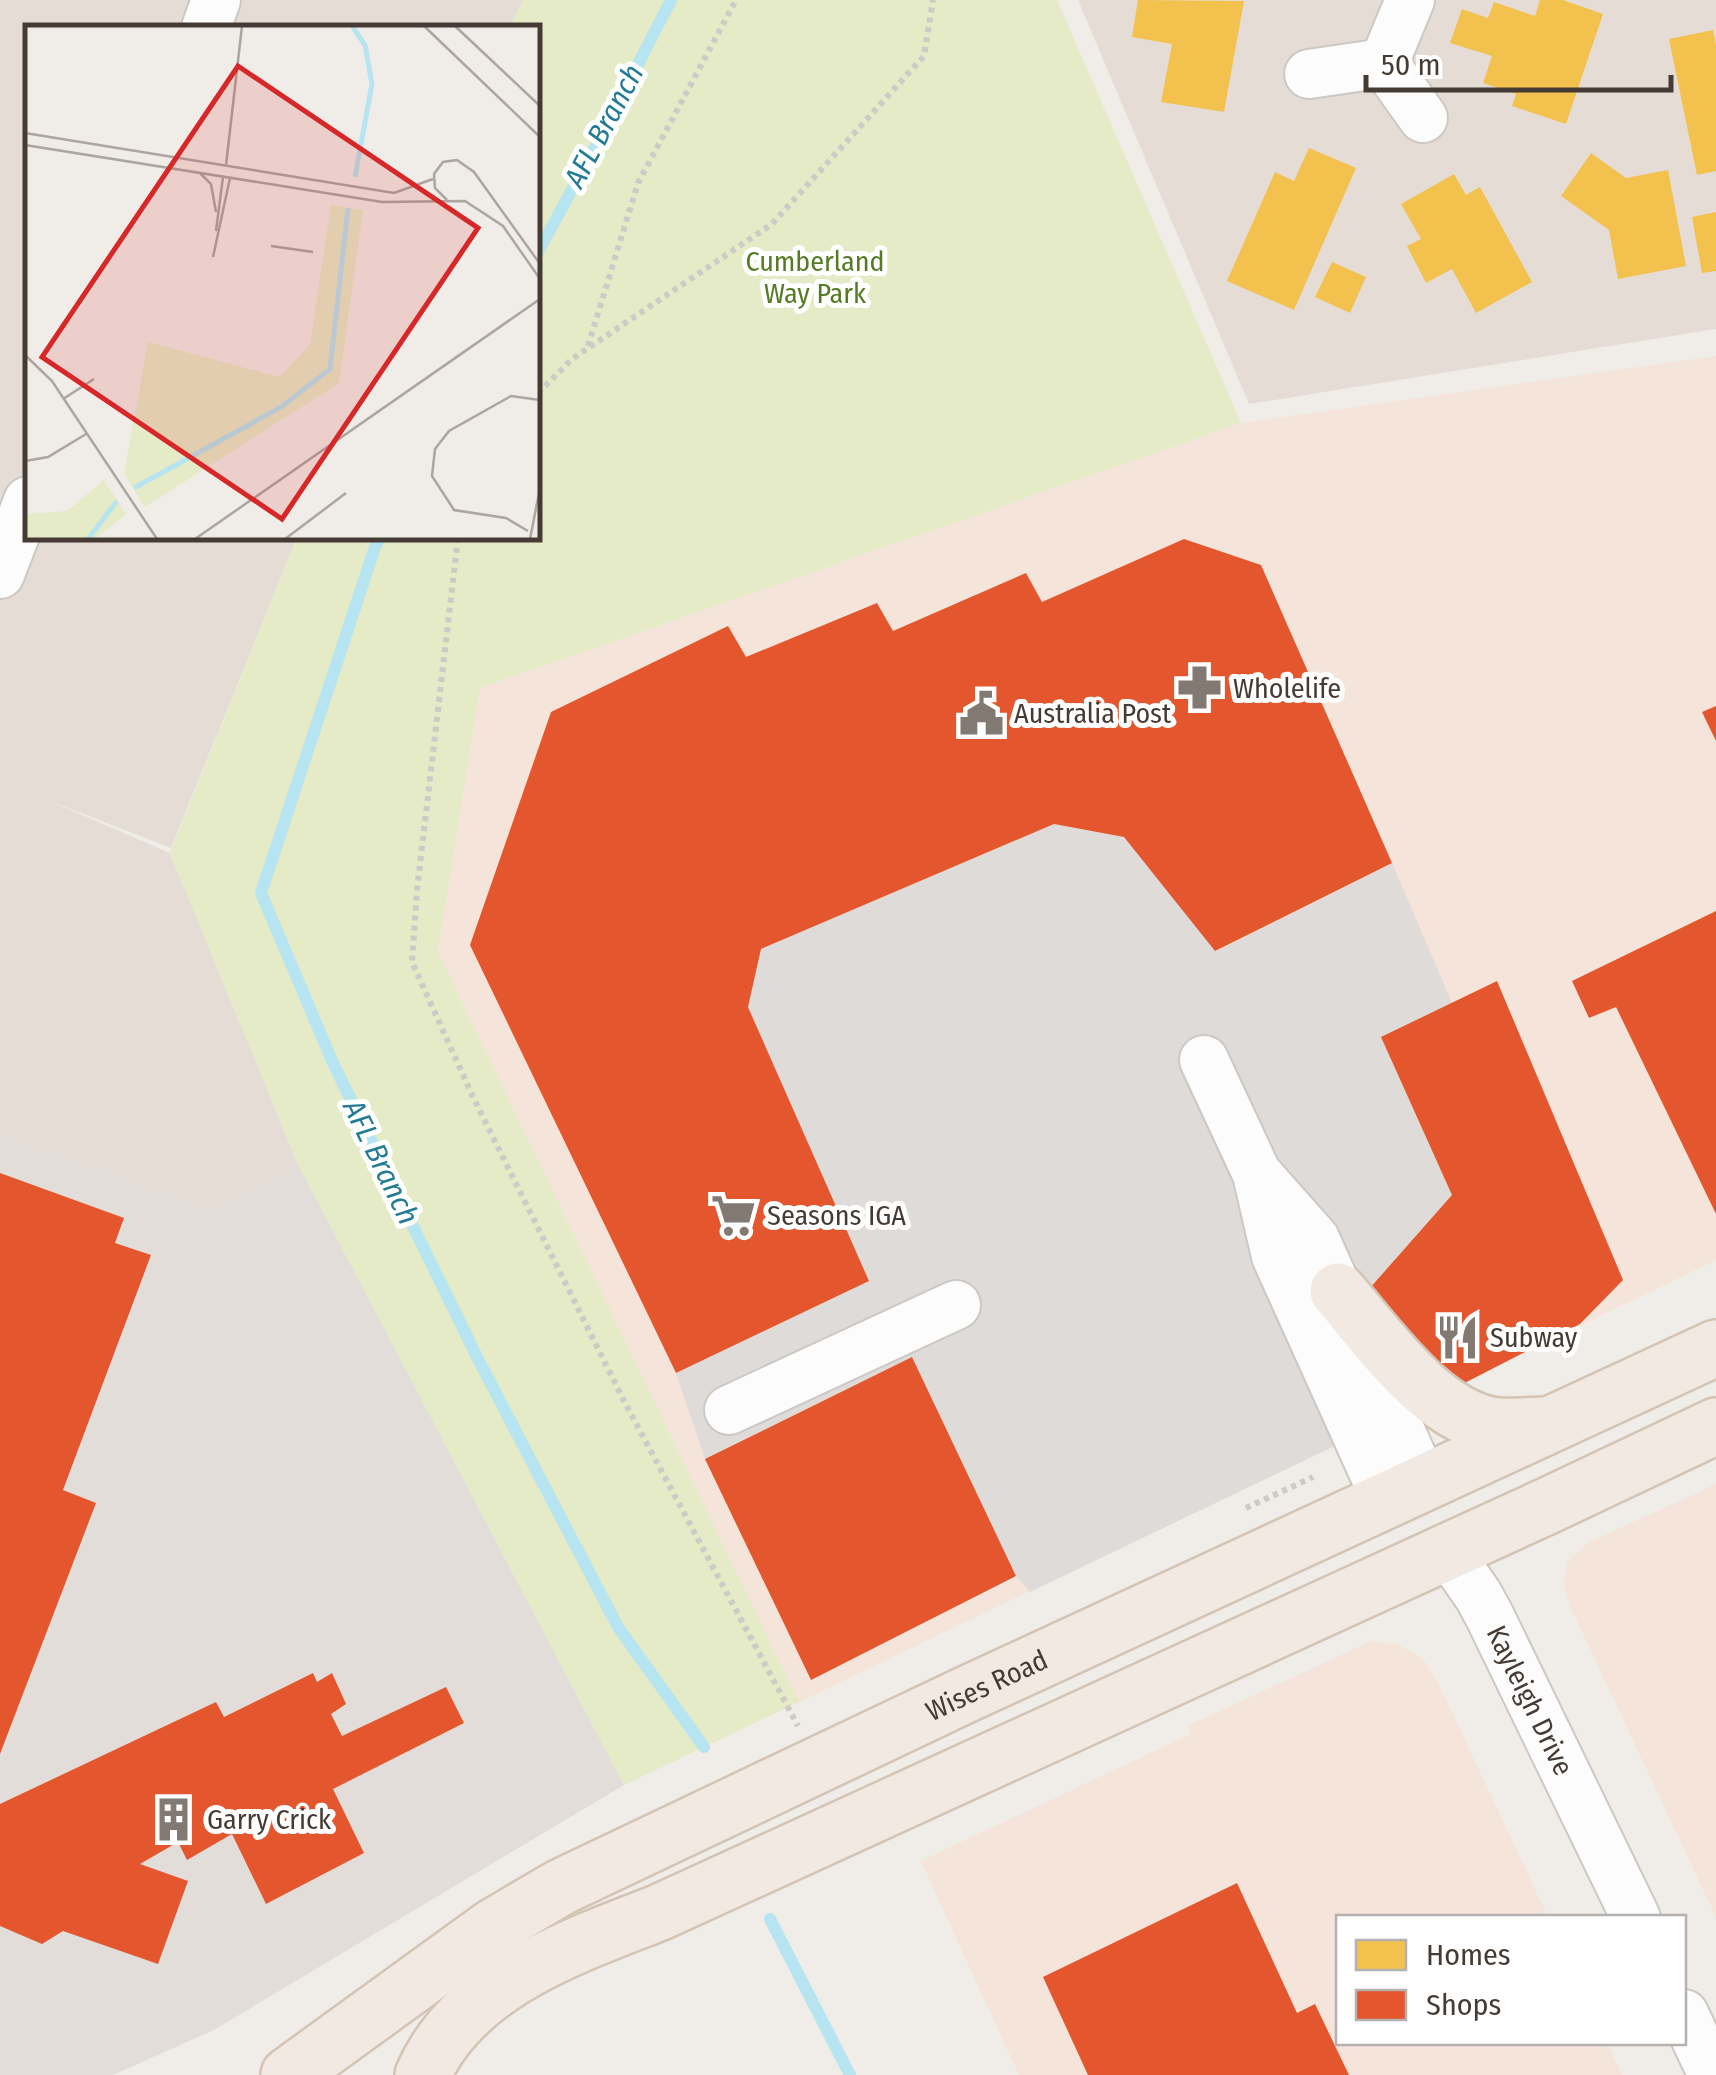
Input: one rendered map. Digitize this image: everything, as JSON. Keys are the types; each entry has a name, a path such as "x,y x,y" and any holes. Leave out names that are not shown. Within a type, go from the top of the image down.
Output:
{"main road":[{"path":"1338,1291 1410,1374 1455,1412 1496,1426 1550,1425"},
{"name":"Wises Road","path":"289,2075 493,1928 561,1887 1716,1348"},
{"path":"423,2075 452,2027 490,1994 529,1969 1448,1552 1716,1426"},
{"name":"Kayleigh Drive","path":"1405,1493 1448,1552"}],"street":[{"path":"207,25 216,0"},
{"path":"1384,63 1410,0"},
{"path":"1309,74 1384,63"},
{"path":"1384,63 1423,118"},
{"path":"0,574 25,509"},
{"path":"1204,1060 1257,1174 1276,1256 1405,1493"},
{"path":"1257,1174 1315,1239 1338,1291 1405,1493"},
{"path":"730,1410 956,1305"},
{"name":"Kayleigh Drive","path":"1448,1552 1488,1614 1635,1915"},
{"path":"1686,2018 1713,2075"}],"path":[{"path":"587,349 638,184 736,0"},
{"path":"540,391 572,359 772,224 924,56 933,0"},
{"path":"458,540 412,962 473,1097 614,1381 800,1731"}],"shaded area":[{"path":"0,0 523,0 511,25 25,25 25,540 296,540 171,848 45,799 170,853 298,1164 209,1209 0,1136"},
{"path":"1078,0 1716,0 1716,329 1249,404"},
{"path":"1716,356 1716,1260 799,1702 438,952 480,688 1241,423"},
{"path":"1054,824 1124,837 1216,951 1392,863 1452,1003 1382,1037 1452,1195 1447,1392 1030,1592 1016,1576 912,1357 705,1459 676,1373 868,1281 748,1007 761,949"},
{"path":"0,1136 209,1209 298,1164 624,1785 214,2030 113,2075 0,2075"},
{"path":"1716,1484 1716,1917 1571,1608 1564,1585 1567,1562 1588,1543"},
{"path":"1371,1641 1399,1645 1424,1660 1547,1915 1336,1915 1336,2045 1608,2045 1622,2075 1019,2075 921,1861 1191,1734 1188,1726"}],"green space":[{"name":"Cumberland Way Park","path":"523,0 1057,0 1241,423 480,688 438,952 799,1702 624,1785 298,1164 170,853 296,540 540,540 540,25 511,25"}],"building: Homes":[{"path":"1138,0 1244,1 1224,112 1161,102 1172,44 1132,37"},
{"path":"1540,0 1563,0 1603,14 1566,124 1512,106 1516,94 1483,83 1492,56 1450,43 1462,9 1488,18 1494,2 1535,16"},
{"path":"1713,30 1716,171 1697,175 1669,39"},
{"path":"1309,148 1356,168 1294,310 1227,281 1275,172 1294,181"},
{"path":"1591,153 1626,178 1668,170 1686,266 1618,279 1609,230 1561,196"},
{"path":"1454,174 1466,195 1480,187 1532,282 1476,313 1452,269 1426,283 1407,246 1421,239 1401,204"},
{"path":"1716,212 1716,271 1702,273 1692,217"},
{"path":"1332,262 1366,277 1350,313 1315,297"}],"building: Shops":[{"path":"1184,539 1261,565 1392,863 1215,951 1124,837 1054,824 761,949 748,1007 869,1281 676,1373 470,945 551,712 728,626 746,657 877,603 893,631 1026,573 1042,602"},
{"path":"1716,706 1716,741 1702,712"},
{"path":"1716,911 1716,1214 1616,1007 1589,1018 1572,981"},
{"path":"1497,981 1623,1280 1580,1324 1447,1392 1362,1297 1452,1195 1381,1037"},
{"path":"0,1173 124,1218 115,1243 151,1255 63,1490 96,1503 0,1754"},
{"path":"912,1357 1016,1576 811,1680 705,1459"},
{"name":"Garry Crick","path":"313,1673 317,1682 332,1673 346,1704 331,1714 342,1736 446,1687 464,1723 333,1789 364,1853 266,1904 232,1834 187,1860 178,1842 140,1864 188,1881 158,1964 63,1931 42,1944 0,1926 0,1804 216,1702 224,1717"},
{"path":"1237,1883 1297,2013 1315,2004 1349,2075 1088,2075 1043,1977"}],"waterway":[{"name":"AFL Branch","path":"540,248 671,0"},
{"name":"AFL Branch","path":"379,540 261,893 333,1063 478,1359 618,1627 704,1747"},
{"name":"AFL Branch","path":"770,1919 850,2075"}],"place":[{"name":"Wholelife","path":"1200,688"},
{"name":"Australia Post","path":"981,713"},
{"name":"Seasons IGA","path":"734,1215"},
{"name":"Subway","path":"1457,1337"},
{"name":"Garry Crick","path":"174,1819"}]}
